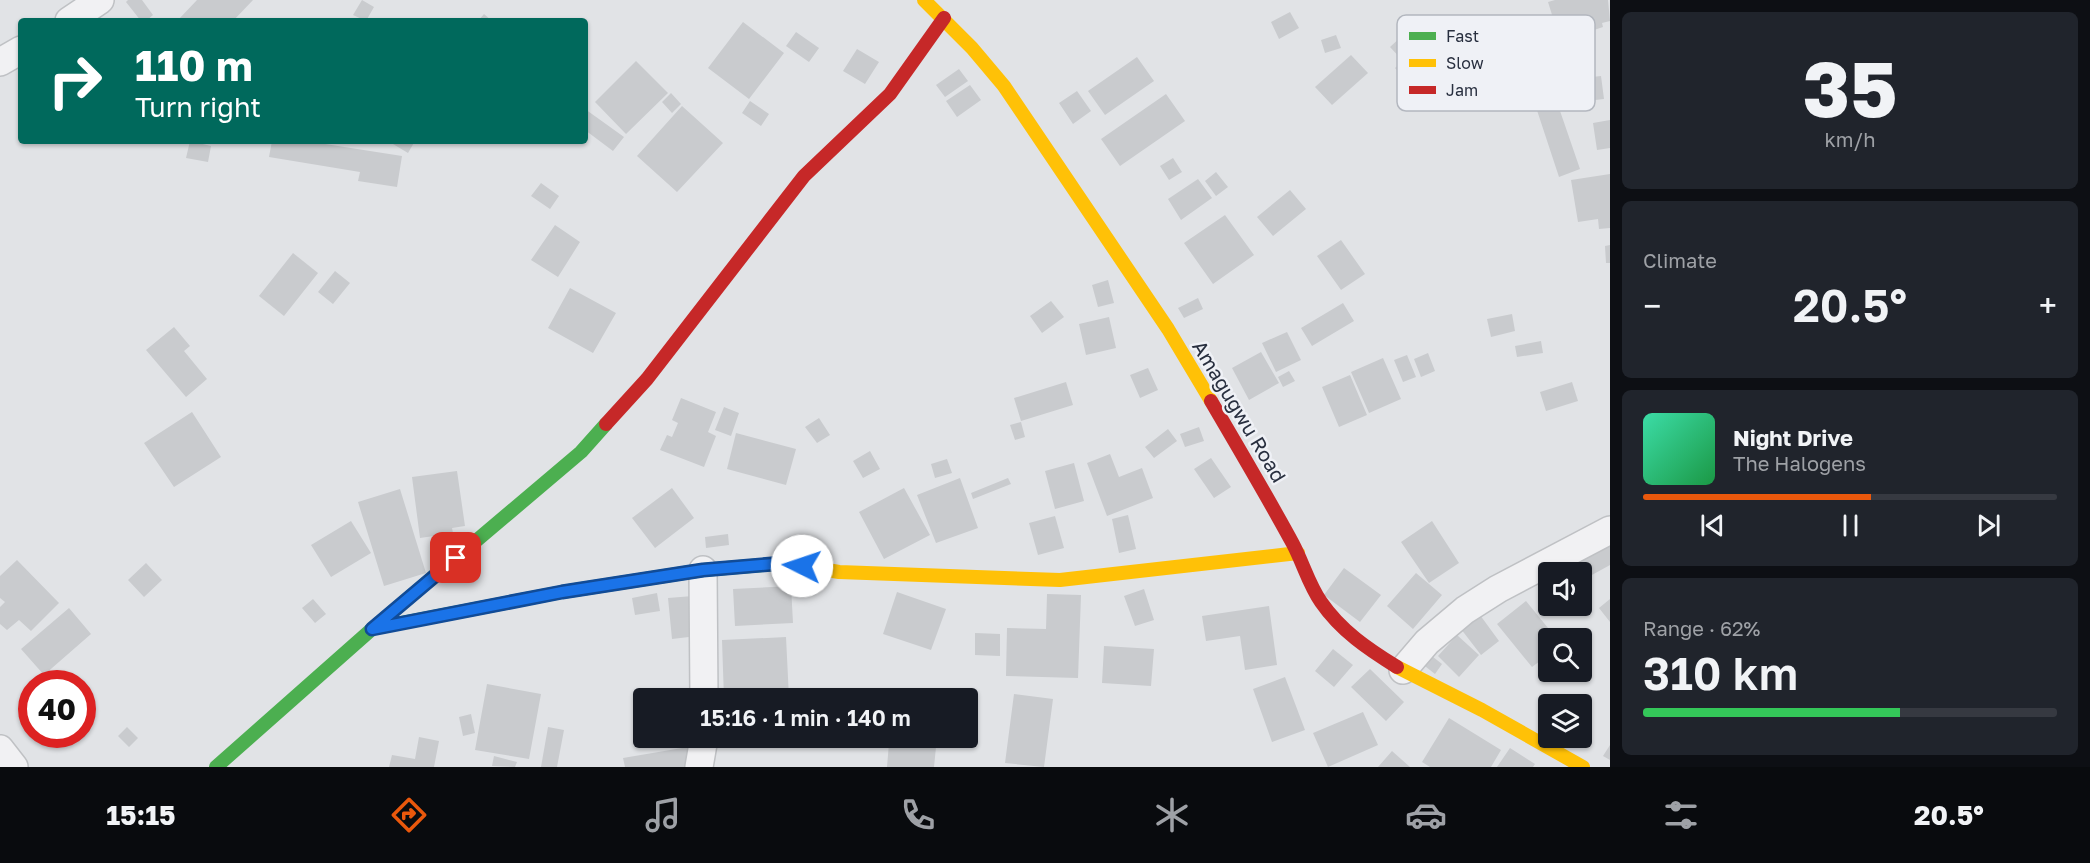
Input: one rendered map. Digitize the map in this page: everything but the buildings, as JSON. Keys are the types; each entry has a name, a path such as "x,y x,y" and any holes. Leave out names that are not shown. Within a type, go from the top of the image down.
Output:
{"street":[{"path":"73,18 100,0"},
{"name":"Amagugwu Road","path":"924,0 944,18 1004,86 1168,328 1265,492 1298,553 1320,601 1341,626 1365,647 1403,670 1482,710 1583,767"},
{"path":"216,767 372,629 581,452 647,379 804,176 890,94 944,18"},
{"path":"0,62 18,52"},
{"path":"1403,670 1427,642 1465,610 1498,589 1610,530"},
{"path":"372,629 562,592 703,570 784,563 839,572 1060,580 1298,553"},
{"path":"703,570 704,688"},
{"path":"699,767 702,748"},
{"path":"0,749 14,767"}],"traffic: fast":[{"path":"216,767 372,629 581,452 606,424"},
{"path":"375,628 562,592 703,570 786,563"}],"traffic: slow":[{"path":"924,0 972,48 1004,86 1168,329 1211,401"},
{"path":"786,563 839,572 1060,580 1298,553"},
{"path":"1397,667 1482,710 1583,767"}],"traffic: jam":[{"path":"606,424 647,379 804,176 890,94 944,18"},
{"path":"1211,401 1293,544 1321,602 1346,631 1397,667"}],"route":[{"path":"456,558 372,629 562,592 703,570 784,563 802,566"}]}
